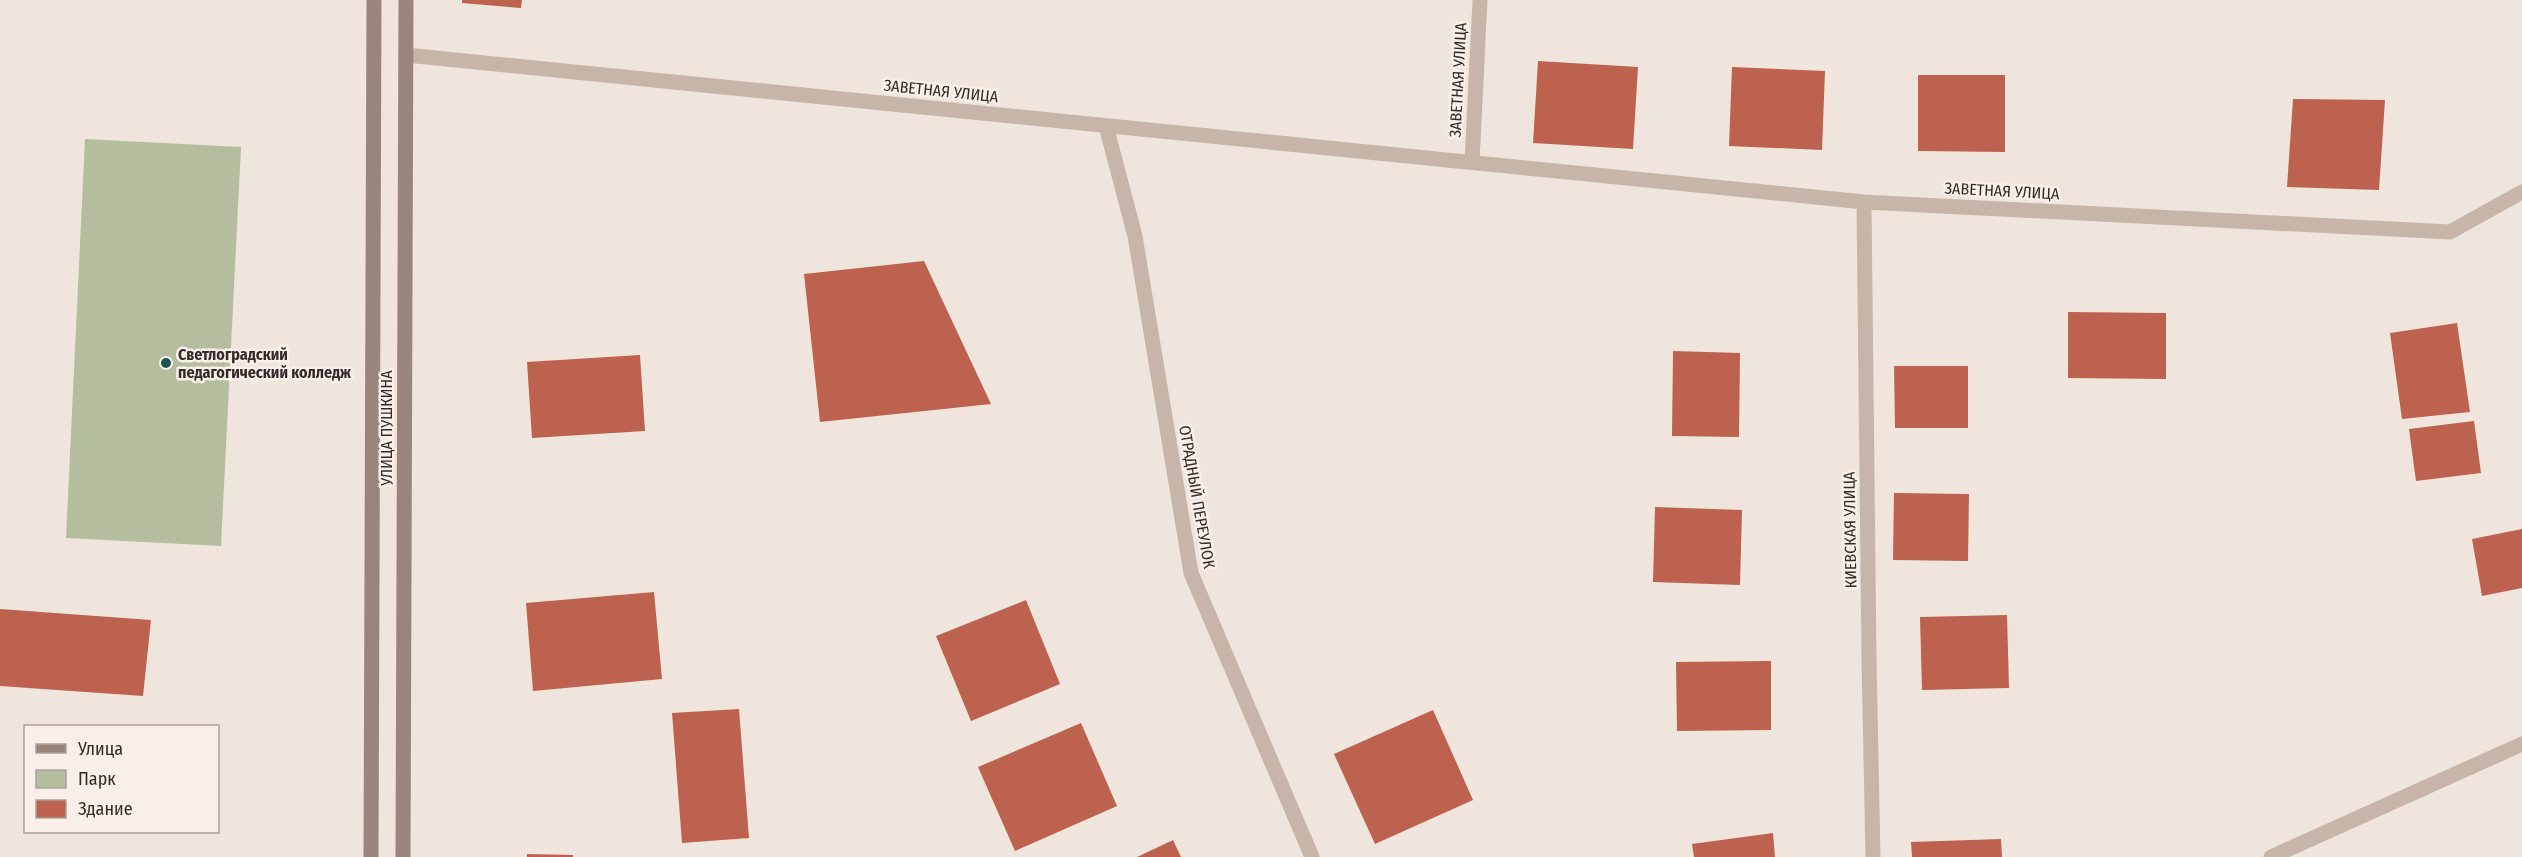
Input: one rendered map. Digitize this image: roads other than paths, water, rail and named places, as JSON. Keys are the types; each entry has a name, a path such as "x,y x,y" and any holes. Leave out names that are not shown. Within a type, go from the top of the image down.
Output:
{"street":[{"path":"371,857 374,0"},
{"name":"УЛИЦА ПУШКИНА","path":"403,857 406,0"},
{"name":"ЗАВЕТНАЯ УЛИЦА","path":"1472,162 1480,0"},
{"name":"ЗАВЕТНАЯ УЛИЦА","path":"406,55 1864,202 2450,232 2522,192"},
{"name":"ОТРАДНЫЙ ПЕРЕУЛОК","path":"1106,126 1135,236 1191,573 1312,857"},
{"name":"КИЕВСКАЯ УЛИЦА","path":"1864,202 1869,659 1874,857"},
{"path":"2271,857 2522,744"}],"place":[{"name":"Светлоградский педагогический колледж","path":"166,363"}]}
